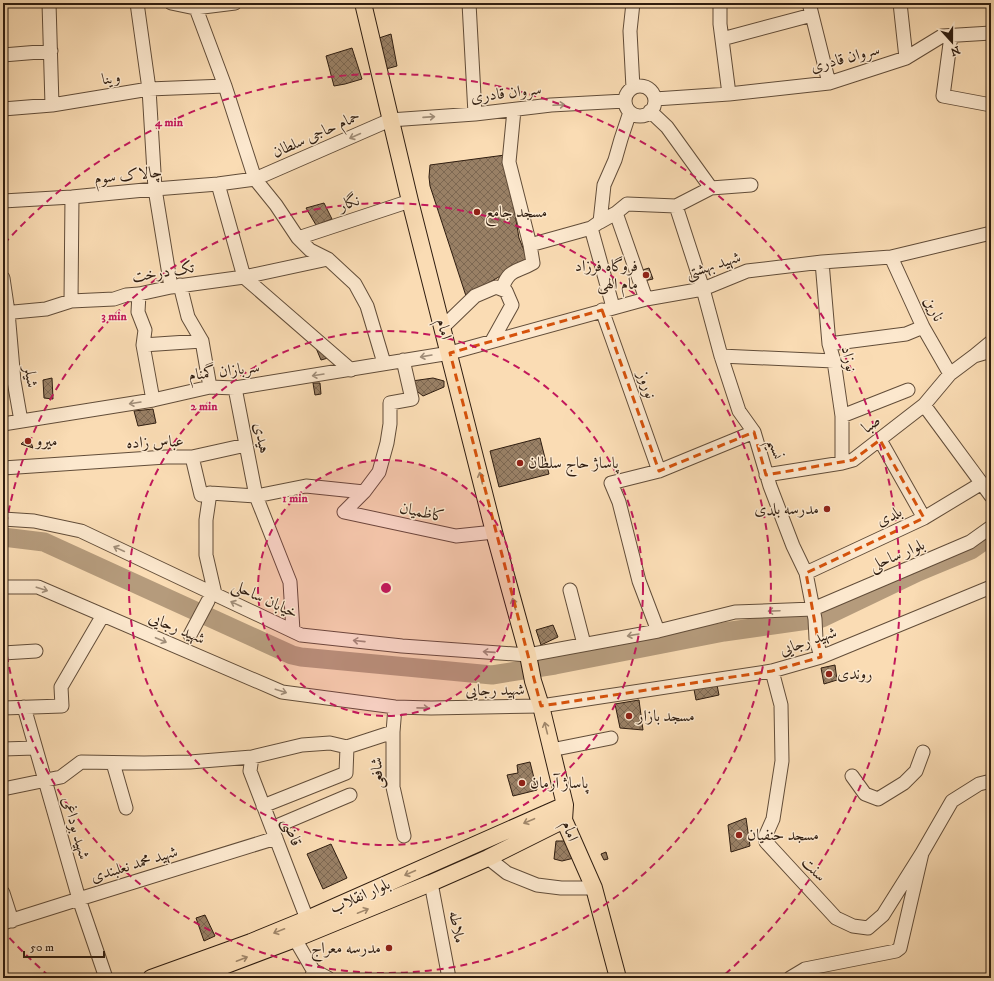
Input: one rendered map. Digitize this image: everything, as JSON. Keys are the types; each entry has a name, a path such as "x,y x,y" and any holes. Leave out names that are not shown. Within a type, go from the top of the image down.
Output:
{"main road":[{"name":"امام","path":"363,3 410,201 450,352 494,532 528,655 533,681 541,706 564,813 594,888 618,978"},
{"name":"بلوار انقلاب","path":"192,978 220,974 295,939 488,858 564,813"},
{"name":"بلوار انقلاب","path":"151,978 251,942 564,813"}],"street":[{"path":"50,3 52,105"},
{"path":"137,3 149,89 156,189 175,286 188,317 202,342 210,387"},
{"path":"171,3 195,5 236,3"},
{"path":"469,3 475,114"},
{"path":"633,3 630,31 633,88"},
{"path":"720,3 720,24 730,94"},
{"path":"900,3 906,58"},
{"path":"195,5 225,86 255,179 276,205 298,238 310,250 328,259 355,284 367,306 384,363"},
{"path":"722,39 810,9 829,83"},
{"name":"سروان قادری","path":"652,105 730,94 829,83 906,58 942,36 991,33"},
{"path":"951,36 942,96 991,105"},
{"path":"3,55 51,51"},
{"name":"وینا","path":"3,109 52,105 149,89 225,86"},
{"path":"595,225 604,185 615,160 627,107 627,93 633,88 642,86 651,91 652,105 711,188"},
{"name":"سروان قادری","path":"390,120 475,114 551,105 627,107"},
{"path":"627,107 634,114 642,115 652,105"},
{"path":"502,289 506,278 513,272 533,263 530,245 509,162 514,110"},
{"name":"حمام حاجی سلطان","path":"255,179 390,120"},
{"name":"چالاک سوم","path":"3,201 72,197 218,184 255,179"},
{"path":"218,184 244,277 351,370"},
{"path":"530,245 595,225 627,204 676,206 711,188 752,185"},
{"path":"71,301 72,197"},
{"name":"نگار","path":"298,238 410,201"},
{"name":"نسیم","path":"676,206 703,289 721,356 739,412 754,432 766,475 793,546 806,573 814,614 816,639 821,657"},
{"path":"616,212 646,299"},
{"name":"نوروز","path":"595,225 608,309 659,471"},
{"name":"شهید بهشتی","path":"450,352 646,299 703,289 747,271 774,269 822,262 891,257 991,233"},
{"name":"نارین","path":"891,257 923,328 950,374"},
{"name":"تک درخت","path":"6,312 46,309 71,301 114,299 126,295 139,294 175,286 244,277 328,259"},
{"name":"نوزاد","path":"822,262 829,344 834,361 842,416 842,463"},
{"name":"شیلر","path":"3,278 14,381 21,421"},
{"path":"443,327 475,296 496,287 506,291 512,306 492,340"},
{"path":"139,294 138,312 145,330 143,345 153,400"},
{"path":"829,344 906,334 923,328"},
{"path":"143,345 202,342"},
{"name":"صبا","path":"766,475 853,460 924,405 950,374 991,342"},
{"name":"صبا","path":"974,356 991,351"},
{"name":"سربازان گمنام","path":"3,424 153,400 210,387 235,388 351,370 450,352"},
{"path":"721,356 834,361"},
{"path":"190,636 211,598 206,555 206,520 210,494 256,496 306,486 364,492 379,472 387,443 390,424 390,403 412,399 403,360"},
{"name":"هیدی","path":"235,388 256,496"},
{"path":"842,416 908,390"},
{"path":"924,405 991,496"},
{"path":"658,631 639,581 619,502 612,483 659,471 754,432"},
{"path":"880,440 924,518"},
{"path":"192,456 246,445"},
{"name":"عباس زاده","path":"3,468 192,456 201,495 210,494"},
{"name":"بلدی","path":"806,573 924,518 982,483"},
{"name":"کاظمیان","path":"364,492 344,512 456,536 494,532"},
{"path":"256,496 290,582 293,632"},
{"name":"خیابان ساحلی","path":"3,519 34,521 82,531 211,598 300,635 402,646 528,655 658,631 734,612 814,614"},
{"name":"بلوار ساحلی","path":"814,614 970,542 991,527"},
{"name":"شهید رجایی","path":"3,587 38,587 282,692 395,707 431,708 541,706 772,671 821,657 991,587"},
{"path":"570,590 584,644"},
{"path":"3,708 62,706 61,687 103,615"},
{"path":"3,653 36,651"},
{"name":"سنت","path":"772,671 781,705 782,761 773,819 765,837 766,842 836,918 853,926 868,928 883,915 922,853"},
{"name":"شهید بوداغی","path":"24,707 79,899 106,978"},
{"name":"شافعی","path":"395,707 393,732 393,787 404,836"},
{"path":"3,789 61,777 81,762 190,762 252,757 302,745 330,743 347,747 393,732"},
{"path":"551,750 611,738"},
{"path":"264,806 346,773 347,747"},
{"path":"3,749 36,748"},
{"path":"852,776 865,794 878,799 904,783 916,771 923,752"},
{"name":"قاضی","path":"252,757 250,771 307,919"},
{"path":"113,762 126,808"},
{"path":"790,978 805,969 896,951 900,948 922,853 952,801 979,784 991,781"},
{"name":"شهید محمد نعلبندی","path":"7,922 274,833 350,795"},
{"path":"488,858 507,873 537,885 561,888 594,888"},
{"name":"ملاطه","path":"431,883 449,978"},
{"path":"3,893 7,922"},
{"path":"295,939 313,974 328,978"}],"highlighted area":[{"path":"602,310 659,471 754,432 766,475 853,460 880,440 924,518 806,573 821,657 772,671 541,706 450,353"}],"building":[{"path":"391,34 397,66 386,69 376,39"},
{"path":"352,48 362,79 334,86 326,56"},
{"name":"مسجد جامع","path":"505,155 519,238 528,260 466,296 430,186 430,165"},
{"path":"324,203 332,219 316,225 306,208"},
{"name":"فروگاه فرزاد مام الهی","path":"649,268 653,279 644,281 639,271"},
{"path":"316,348 328,358 321,360"},
{"path":"52,378 53,399 44,398 43,380"},
{"path":"433,378 444,381 444,387 423,396 418,392 415,393 412,381"},
{"path":"313,383 320,383 321,394 315,395"},
{"path":"153,409 156,423 138,426 134,411"},
{"name":"میرو","path":"29,437 33,448 21,444"},
{"name":"پاساژ حاج سلطان","path":"540,438 549,474 499,487 490,451"},
{"path":"553,625 558,637 541,645 536,630"},
{"name":"روندی","path":"835,665 837,680 824,684 821,668"},
{"path":"716,680 719,695 696,700 693,684"},
{"name":"مسجد بازار","path":"639,700 643,730 620,728 615,704"},
{"name":"پاساژ آرمان","path":"530,762 537,790 513,796 507,775 518,773 517,765"},
{"name":"مسجد حنفیان","path":"746,818 750,846 731,852 728,825"},
{"path":"556,841 565,841 574,858 562,861 554,859"},
{"path":"331,844 347,878 323,889 307,854"},
{"path":"606,852 608,859 604,860 601,854"},
{"path":"205,915 215,936 204,941 196,918"}],"waterway":[{"path":"3,537 44,542 292,655 492,675 555,665 724,632 822,618 918,572 971,550 991,536"}],"place":[{"name":"مسجد جامع","path":"477,212"},
{"name":"فروگاه فرزاد مام الهی","path":"646,275"},
{"name":"میرو","path":"28,441"},
{"name":"پاساژ حاج سلطان","path":"520,463"},
{"name":"مدرسه بلدی","path":"827,509"},
{"name":"روندی","path":"829,674"},
{"name":"مسجد بازار","path":"629,716"},
{"name":"پاساژ آرمان","path":"522,783"},
{"name":"مسجد حنفیان","path":"739,835"},
{"name":"مدرسه معراج","path":"389,948"}]}
